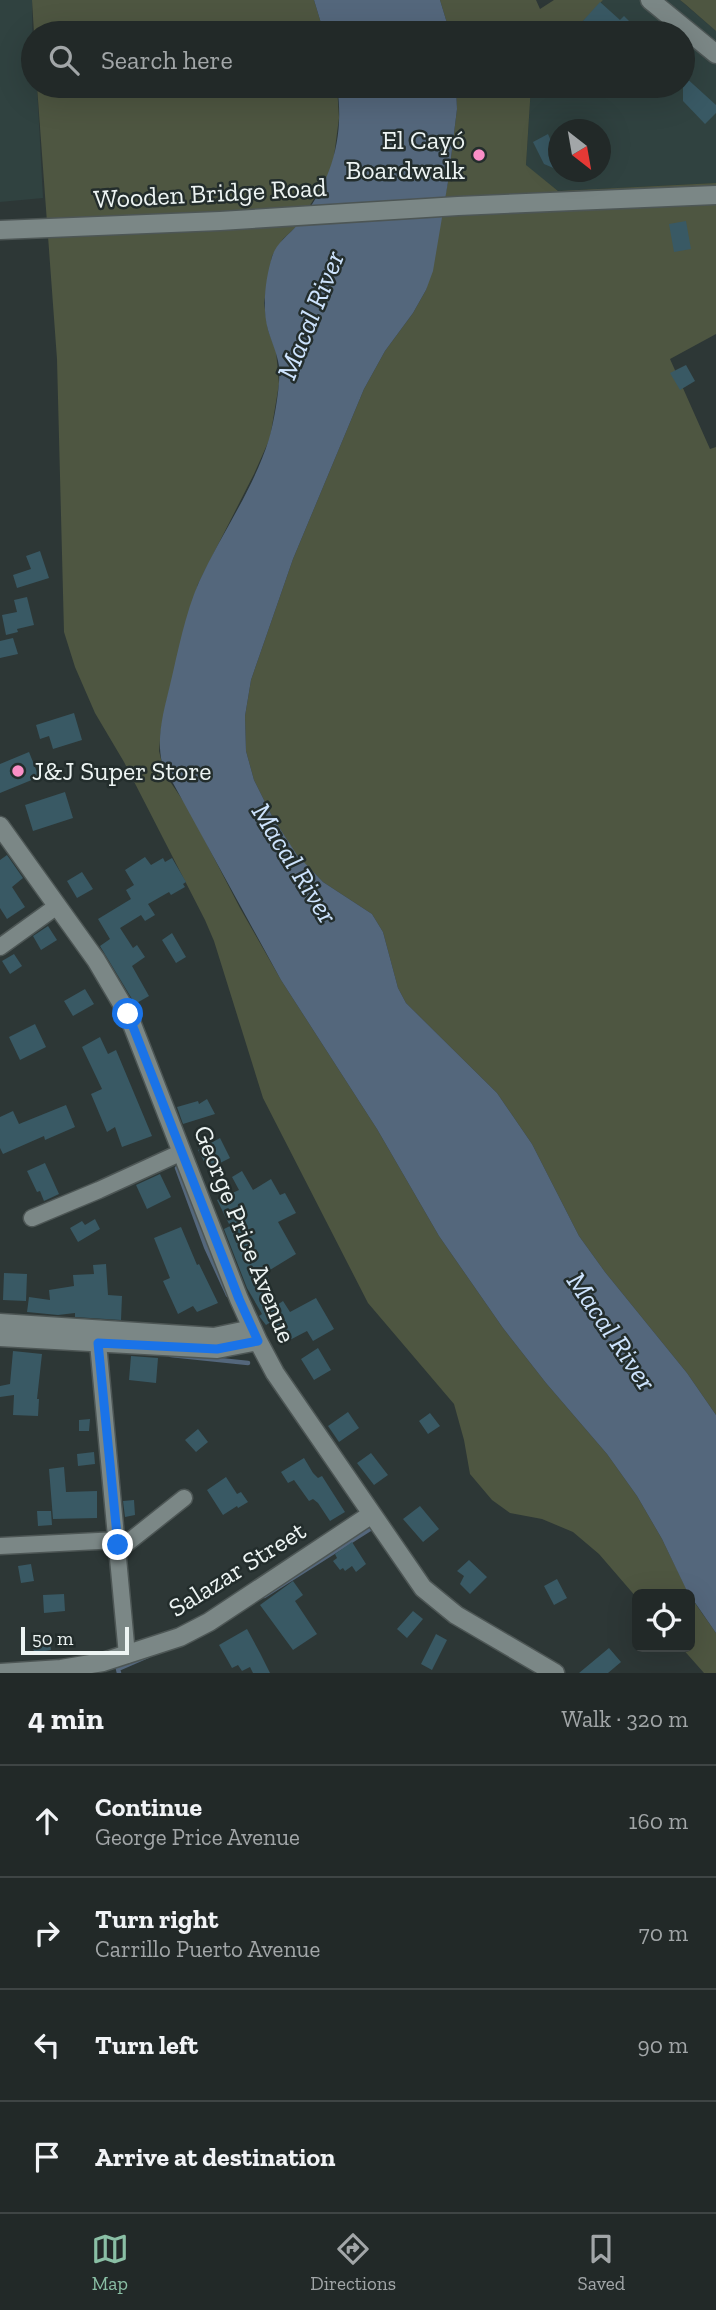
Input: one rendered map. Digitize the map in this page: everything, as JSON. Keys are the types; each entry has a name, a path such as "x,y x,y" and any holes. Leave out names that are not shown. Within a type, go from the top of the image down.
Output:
{"main road":[{"path":"657,2 679,21"},
{"path":"695,35 716,54"},
{"name":"Wooden Bridge Road","path":"0,230 716,195"},
{"name":"George Price Avenue","path":"0,826 96,960 128,1014 255,1335 275,1373 410,1570 439,1603 555,1673"},
{"path":"0,1324 214,1338 255,1335"},
{"path":"0,1336 217,1349 255,1335"},
{"name":"Salazar Street","path":"0,1673 104,1668 127,1655 180,1637 209,1622 372,1514"}],"street":[{"path":"0,947 57,906"},
{"path":"32,1218 99,1191 182,1152"},
{"path":"98,1343 127,1655"},
{"path":"0,1546 125,1544 184,1498"}],"shaded area":[{"path":"0,0 32,0 32,21 21,21 21,98 38,98 43,198 0,202"},
{"path":"603,0 680,0 716,31 716,183 558,191 526,166 530,98 695,98 695,21 583,21"}],"green space":[{"path":"32,0 314,0 320,21 33,21"},
{"path":"440,0 536,0 540,9 554,0 603,0 583,21 446,21"},
{"path":"680,0 716,0 716,31 685,4"},
{"path":"38,98 338,98 339,118 329,175 297,226 283,239 272,256 264,303 268,330 276,351 279,384 270,438 198,584 167,699 159,751 167,777 188,808 281,980 377,1129 439,1236 503,1328 607,1454 637,1496 687,1589 632,1589 632,1592 599,1554 573,1532 542,1519 510,1513 492,1500 470,1474 454,1404 368,1303 263,1098 214,941 124,762 95,713 75,667 64,632 57,359"},
{"path":"457,98 530,98 526,165 558,191 716,183 716,334 670,359 710,449 716,447 716,1415 687,1373 579,1236 532,1144 497,1093 406,1003 398,988 383,932 372,914 323,882 297,856 273,818 254,780 246,751 245,716 251,680 293,559 364,389 385,351 426,290 448,182"},
{"path":"695,1603 716,1633 716,1673 704,1673 685,1652 695,1652"}],"water":[{"path":"314,0 440,0 446,21 320,21"},
{"name":"Macal River","path":"338,98 457,98 448,182 433,271 413,313 385,351 364,389 293,559 251,680 245,716 246,751 254,780 273,818 297,855 323,882 372,914 383,932 398,988 406,1003 497,1093 532,1144 579,1236 687,1373 716,1415 716,1633 695,1603 695,1589 686,1589 637,1496 607,1454 503,1328 439,1236 377,1129 281,980 162,763 162,724 190,607 199,582 246,494 271,432 279,373 266,321 265,294 272,257 276,247 298,224 319,192 333,159 339,124"}],"building":[{"path":"600,2 620,20 624,16 629,21 583,21"},
{"path":"695,86 716,105 716,113 705,124 683,98 695,98"},
{"path":"548,134 548,166 544,164 533,142"},
{"path":"686,221 691,249 674,252 669,224"},
{"path":"686,365 695,381 680,390 670,373"},
{"path":"40,551 49,578 17,588 13,575 31,569 26,556"},
{"path":"27,597 34,625 6,635 2,615 17,612 14,600"},
{"path":"13,638 18,654 0,658 0,641"},
{"path":"74,713 82,740 53,749 49,736 40,739 36,725"},
{"name":"J&J Super Store","path":"29,752 39,777 0,793 0,764"},
{"path":"65,792 73,818 33,831 25,805"},
{"path":"7,855 23,878 12,887 25,907 7,919 0,908 0,860"},
{"path":"145,857 151,865 163,858 165,862 172,858 186,882 183,884 185,887 171,895 169,892 148,904 155,915 145,921 141,915 120,928 133,948 137,945 145,957 132,966 149,996 135,1004 100,946 110,939 98,919 131,899 126,890 134,885 125,870"},
{"path":"82,872 93,889 77,898 67,881"},
{"path":"48,926 57,940 41,950 33,936"},
{"path":"172,933 186,957 176,963 162,940"},
{"path":"14,954 22,966 10,974 2,961"},
{"path":"85,989 94,1004 73,1016 64,1001"},
{"path":"35,1024 46,1047 20,1060 9,1037"},
{"path":"100,1037 108,1054 116,1050 152,1136 122,1147 115,1127 107,1132 91,1094 102,1089 82,1047"},
{"path":"207,1099 215,1114 183,1124 177,1107 198,1101 199,1104"},
{"path":"66,1105 75,1127 45,1140 44,1136 3,1154 0,1148 0,1117 13,1111 19,1124"},
{"path":"220,1138 230,1158 208,1169 198,1150"},
{"path":"45,1163 59,1194 44,1201 27,1171"},
{"path":"242,1171 253,1190 271,1179 280,1195 285,1193 296,1213 278,1222 296,1254 265,1273 269,1279 263,1282 277,1305 283,1301 290,1312 316,1298 334,1329 313,1341 307,1331 286,1342 274,1320 266,1325 259,1316 262,1314 247,1288 224,1229 230,1226 217,1200 239,1190 232,1177"},
{"path":"160,1174 171,1197 147,1209 136,1185"},
{"path":"95,1219 100,1229 78,1242 70,1228 82,1221 85,1225"},
{"path":"181,1227 197,1265 199,1264 218,1303 197,1312 193,1306 178,1314 163,1281 170,1278 154,1238"},
{"path":"106,1264 108,1295 122,1296 121,1320 75,1317 75,1313 58,1315 27,1312 29,1297 50,1300 49,1290 74,1286 73,1275 94,1274 93,1265"},
{"path":"4,1273 27,1274 26,1301 3,1300"},
{"path":"318,1348 331,1370 314,1380 301,1359"},
{"path":"13,1351 42,1354 38,1416 13,1415 14,1395 0,1397 0,1386 10,1384"},
{"path":"131,1356 158,1358 156,1383 129,1380"},
{"path":"348,1412 359,1428 339,1442 328,1426"},
{"path":"430,1413 440,1426 428,1434 419,1421"},
{"path":"90,1419 89,1431 79,1431 79,1420"},
{"path":"198,1429 208,1442 196,1452 185,1440"},
{"path":"94,1452 95,1464 78,1466 77,1454"},
{"path":"371,1453 388,1475 374,1485 357,1463"},
{"path":"304,1458 318,1478 322,1476 345,1512 330,1521 318,1503 313,1499 309,1501 294,1480 288,1483 281,1472"},
{"path":"64,1467 66,1492 97,1491 97,1518 53,1519 49,1469"},
{"path":"226,1477 237,1494 241,1492 248,1502 223,1515 207,1490"},
{"path":"134,1500 135,1515 125,1517 123,1501"},
{"path":"420,1506 439,1529 423,1542 403,1519"},
{"path":"37,1511 51,1511 52,1525 38,1526"},
{"path":"352,1542 366,1564 356,1572 352,1566 345,1571 343,1568 340,1570 333,1561 337,1558 335,1554"},
{"path":"469,1560 487,1577 470,1594 460,1584 464,1576 457,1571"},
{"path":"31,1564 34,1581 21,1583 18,1566"},
{"path":"557,1579 567,1598 554,1605 544,1586"},
{"path":"293,1581 303,1595 295,1601 317,1634 293,1650 260,1605"},
{"path":"64,1594 65,1611 44,1613 43,1595"},
{"path":"413,1611 423,1619 407,1638 397,1629"},
{"path":"247,1629 270,1673 253,1673 250,1667 242,1671 238,1665 232,1668 219,1645"},
{"path":"436,1634 447,1640 432,1670 421,1664"},
{"path":"49,1635 51,1650 34,1653 32,1638"},
{"path":"609,1648 621,1662 608,1673 579,1673"}],"waterway":[{"path":"177,1168 206,1247 228,1295"},
{"path":"171,1355 248,1363"},
{"path":"264,1596 373,1527"},
{"path":"119,1673 118,1669 148,1656"}],"place":[{"name":"El Cayó Boardwalk","path":"479,155"},
{"name":"J&J Super Store","path":"18,771"}],"route":[{"path":"118,1545 98,1343 217,1349 258,1341 239,1299 128,1014"}]}
